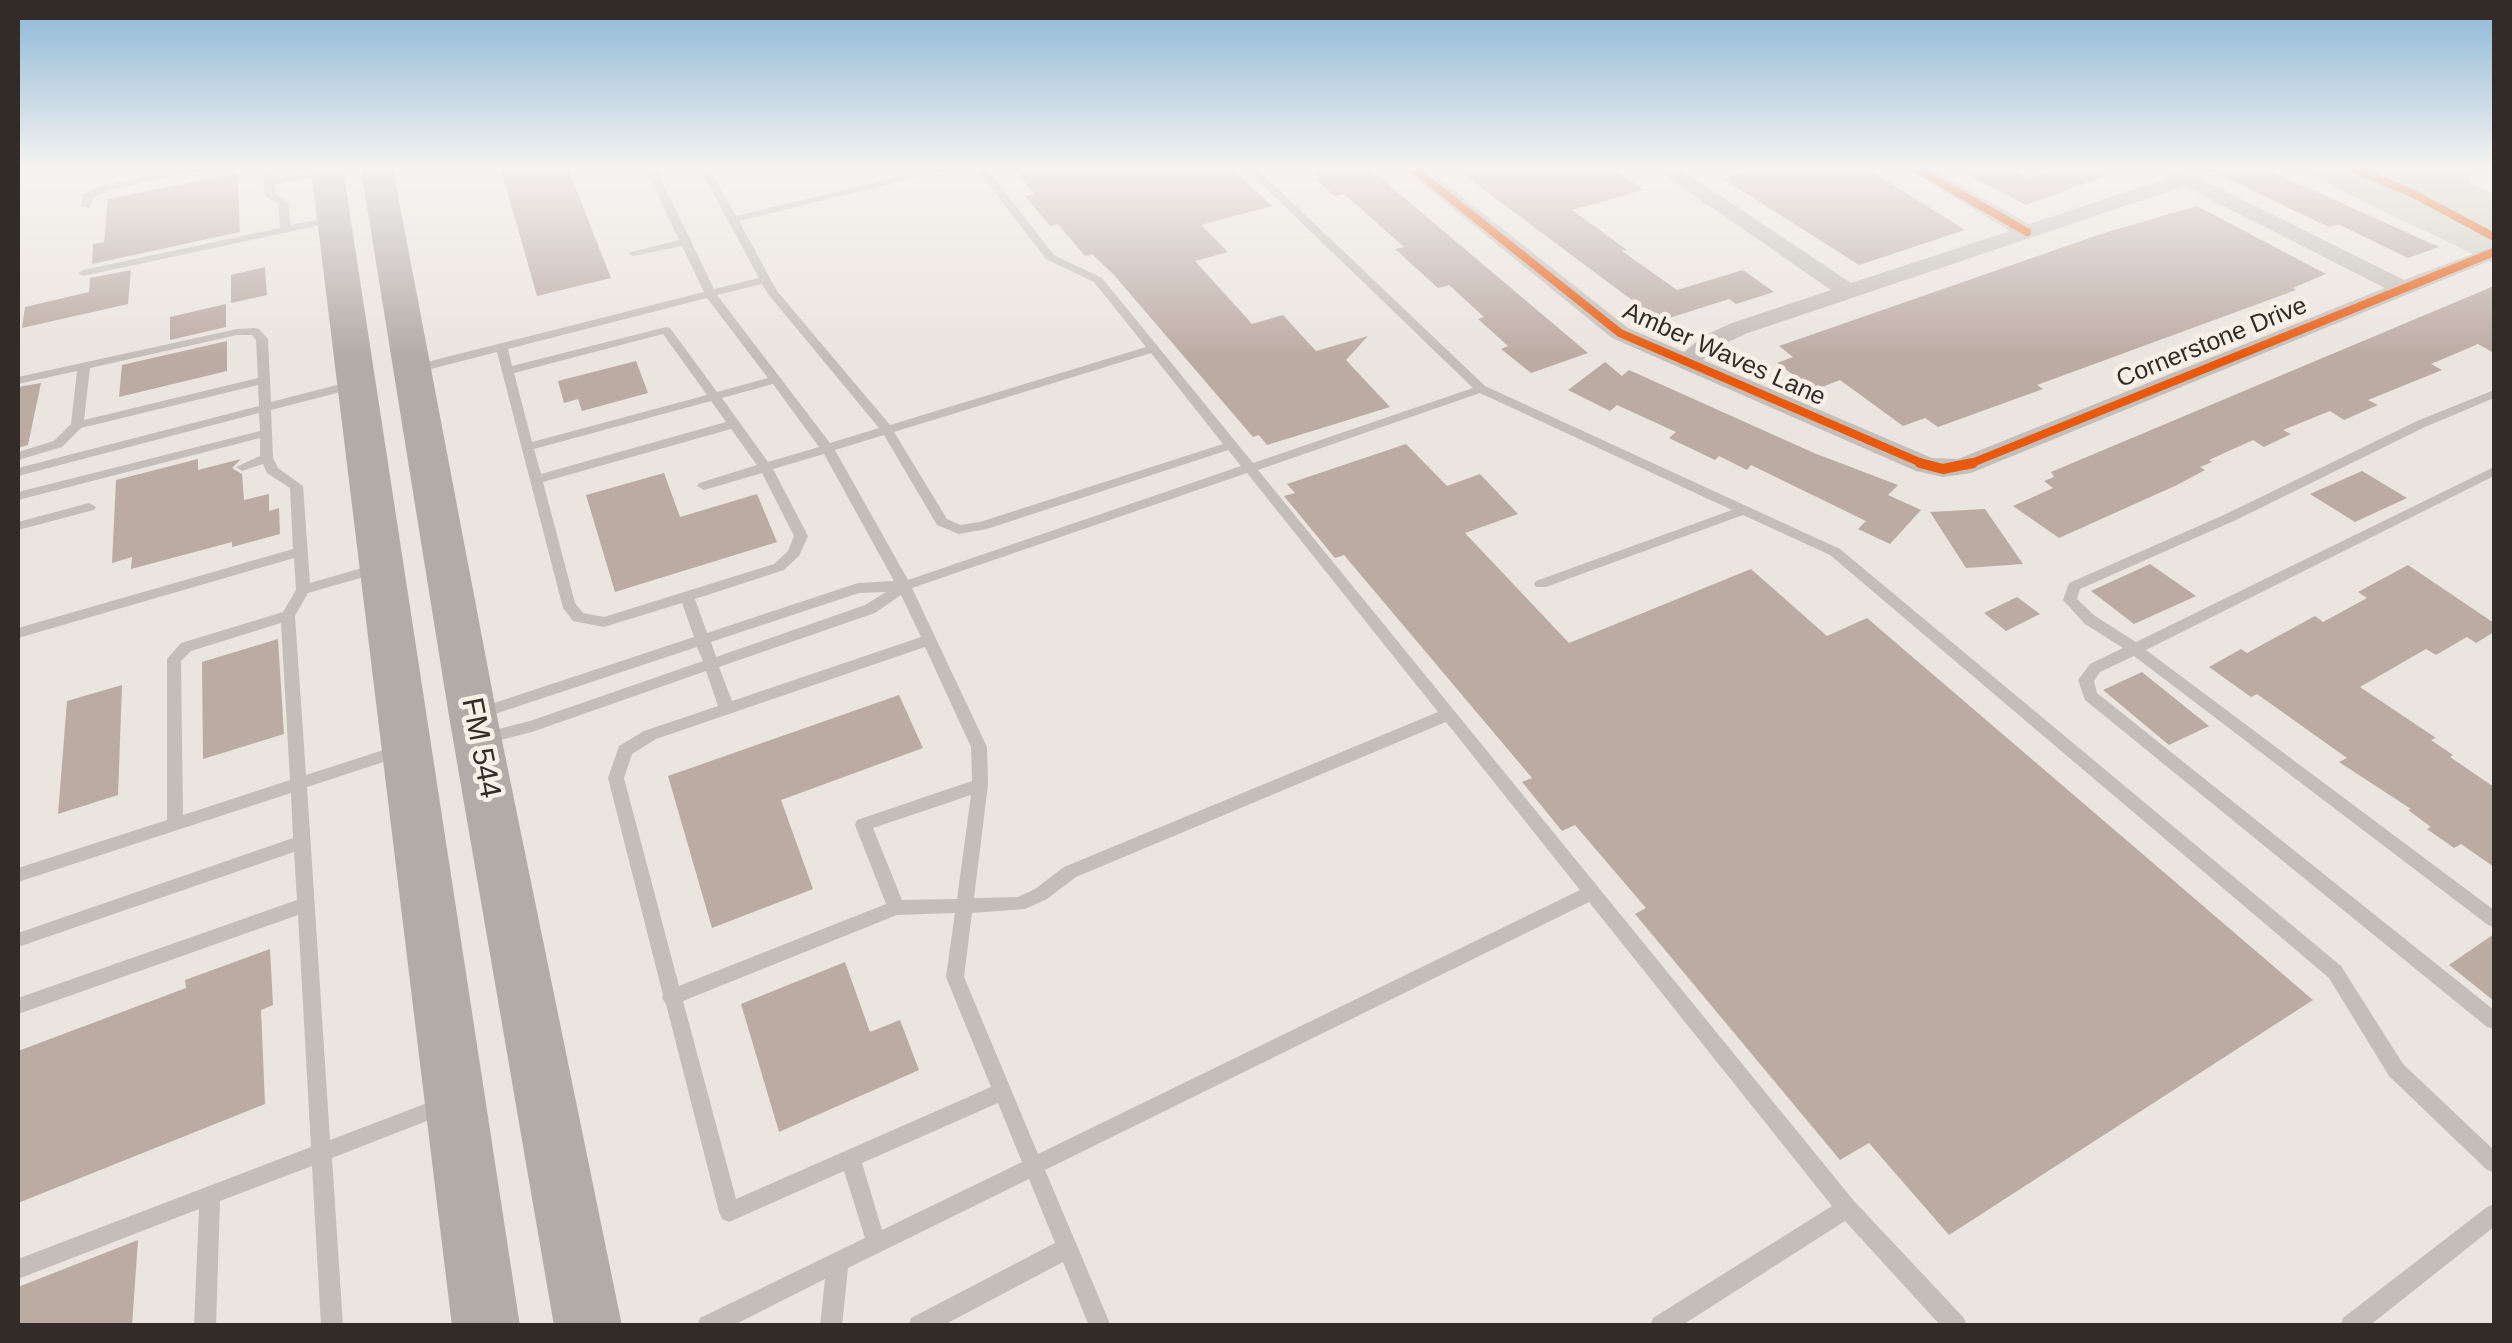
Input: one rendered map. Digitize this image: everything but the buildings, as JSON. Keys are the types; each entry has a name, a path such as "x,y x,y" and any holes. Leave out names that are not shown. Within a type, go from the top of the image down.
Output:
{"main road":[{"path":"333,232 486,1326"},
{"name":"FM 544","path":"389,232 588,1326"},
{"path":"356,384 414,369"},
{"path":"408,748 476,727"}],"street":[{"name":"Amber Waves Lane","path":"1492,232 1610,327 1925,465 1943,469"},
{"path":"1759,232 1849,292"},
{"path":"1686,363 1722,335 2027,232"},
{"path":"2290,232 2402,288"},
{"name":"Cornerstone Drive","path":"1943,469 1962,466 2494,252"}],"lane":[{"path":"83,273 278,232"},
{"path":"680,232 711,295 826,448 904,586 979,747 980,785 956,977 1100,1326"},
{"path":"738,232 764,280 887,430 942,522 960,530 1229,446"},
{"path":"1030,232 1050,257 1098,280 1847,1208 1956,1326"},
{"path":"1317,232 1481,389 1835,552 2335,972 2396,1070 2494,1163"},
{"path":"633,253 685,242"},
{"path":"414,369 764,280"},
{"path":"502,347 507,371 568,604 578,617 604,622 779,567 794,553 801,536 766,468 666,330 507,371"},
{"path":"18,380 237,332 255,332 262,340 267,458 272,470 296,486 301,551 303,590 288,616 332,1326"},
{"path":"704,486 1152,349"},
{"path":"77,426 84,365"},
{"path":"18,456 58,444 77,426 263,380"},
{"path":"527,447 776,380"},
{"path":"18,472 356,384"},
{"path":"476,727 532,726 870,608 904,586 1481,389"},
{"path":"2494,394 2421,424 2230,517 2074,586 2070,600 2075,608 2494,920"},
{"path":"536,480 732,424"},
{"path":"18,496 265,433"},
{"path":"242,467 267,458"},
{"path":"2494,470 2095,668 2086,680 2090,696 2494,1020"},
{"path":"18,526 90,507"},
{"path":"1541,584 1744,510"},
{"path":"18,632 301,551"},
{"path":"303,590 382,567"},
{"path":"476,727 703,640 858,588 904,586"},
{"path":"687,597 727,709"},
{"path":"175,824 174,659 186,647 288,616"},
{"path":"929,640 650,735 625,750 616,778 729,1212 1002,1092"},
{"path":"671,998 896,908 1019,904 1041,894 1070,872 1447,715"},
{"path":"18,876 408,748"},
{"path":"896,908 862,824 980,785"},
{"path":"18,940 300,843"},
{"path":"708,1326 1031,1164 1592,892"},
{"path":"18,1006 304,906"},
{"path":"18,1270 456,1102"},
{"path":"850,1158 876,1242"},
{"path":"205,1326 210,1195"},
{"path":"1661,1326 1847,1208"},
{"path":"2351,1326 2494,1214"},
{"path":"919,1326 1068,1248"},
{"path":"831,1326 838,1260"}],"green space":[{"path":"2427,232 2494,232 2494,264"}],"cycle path":[{"path":"1493,232 1620,333 1925,465 1943,469 1962,467 2494,252"},
{"path":"2484,232 2494,237"}]}
